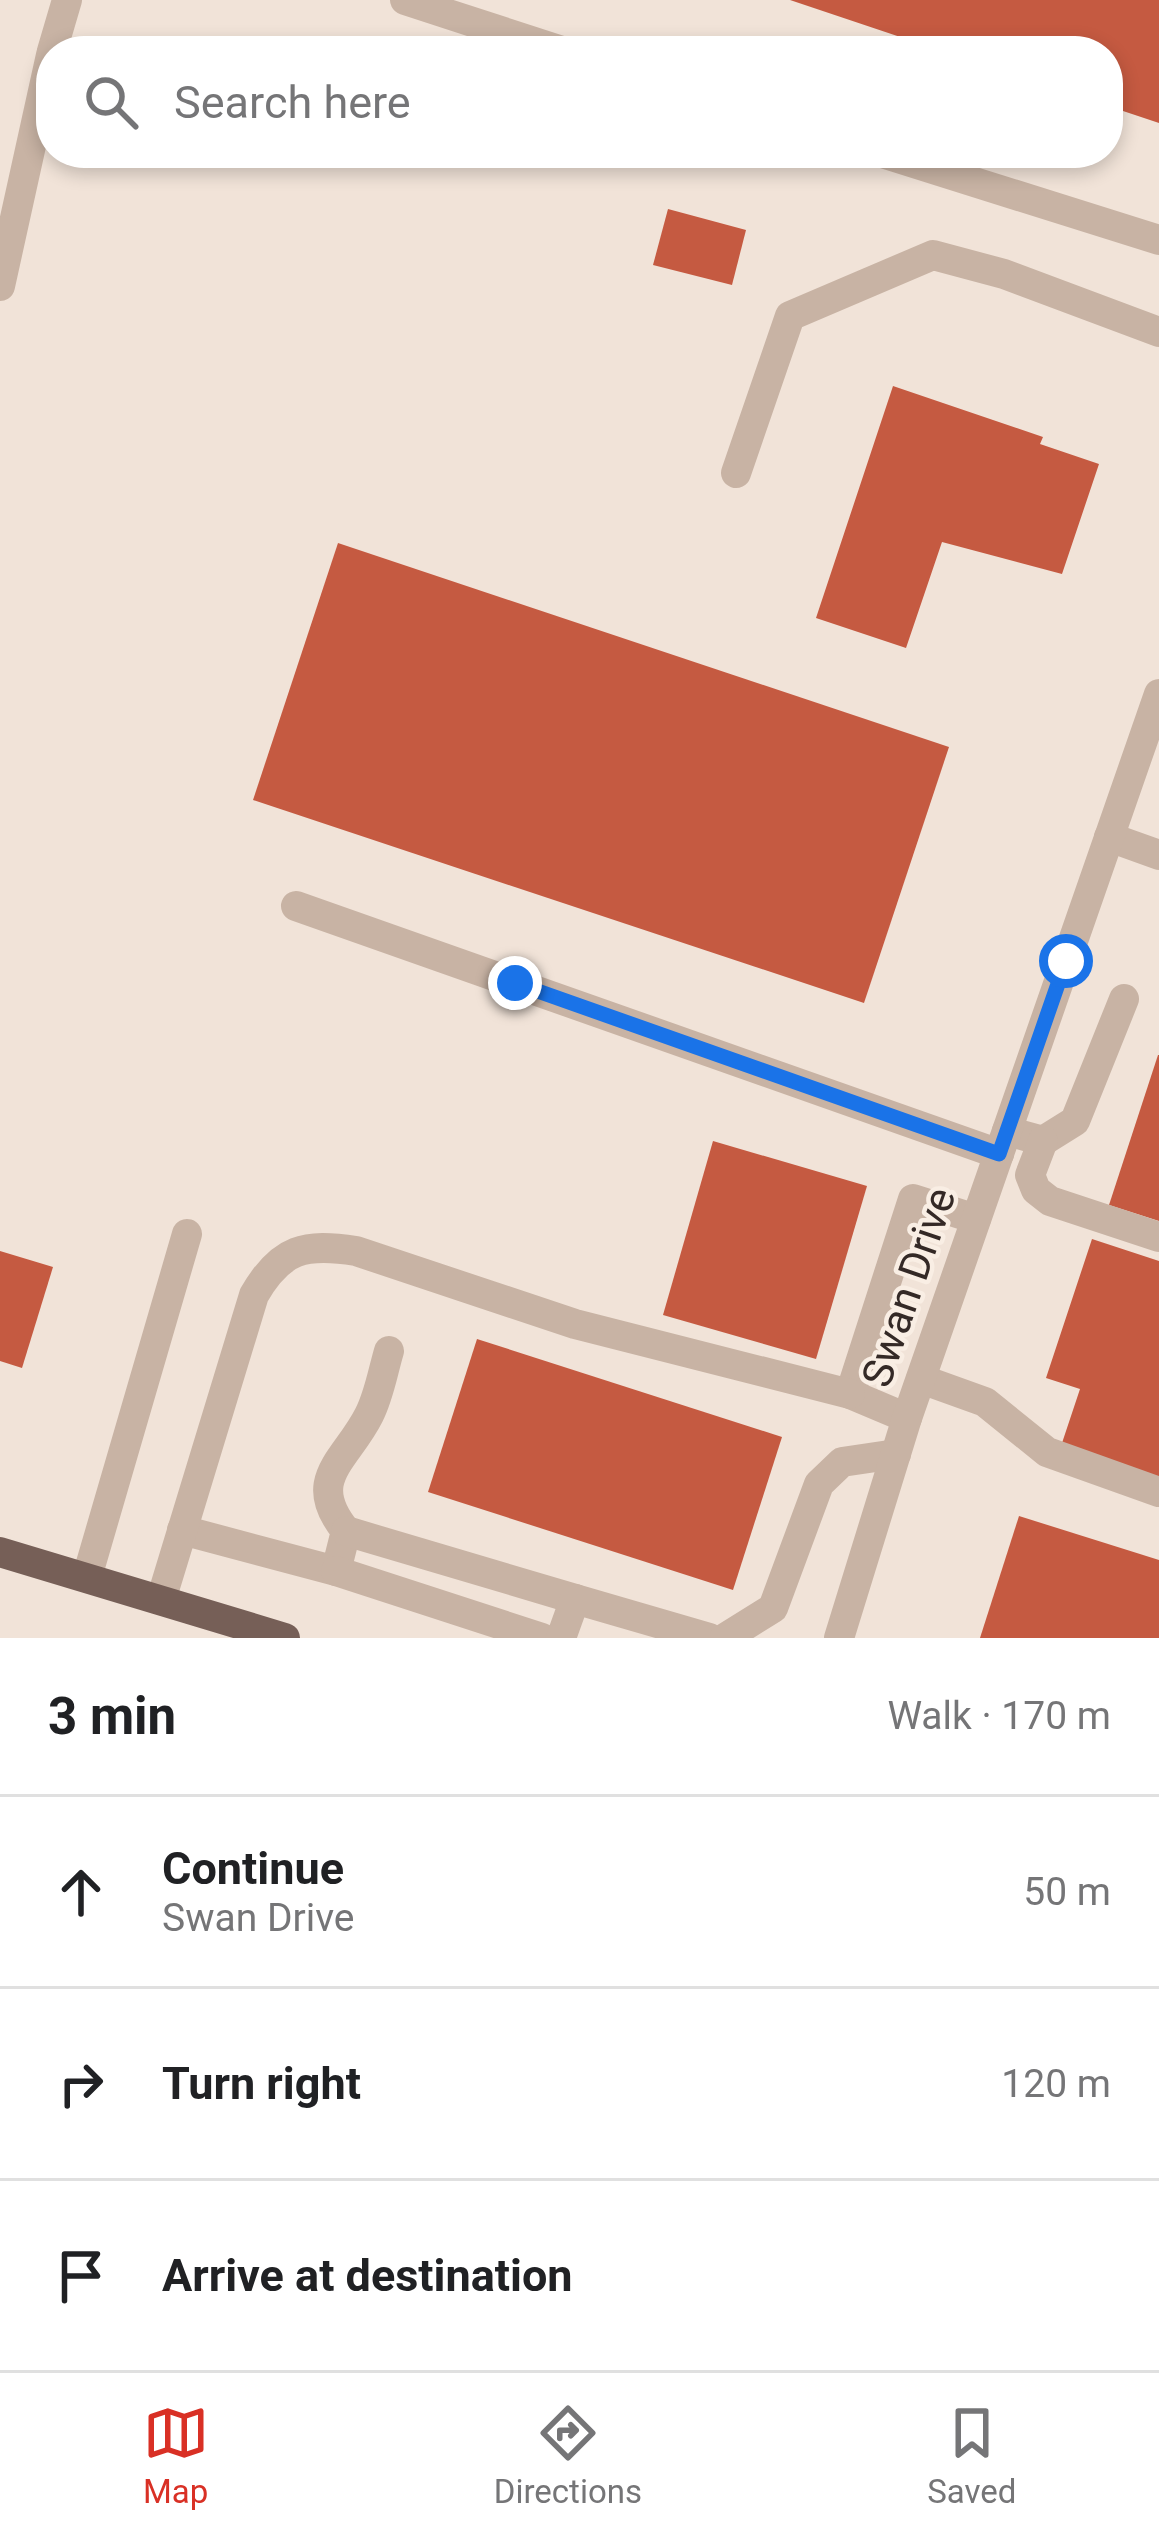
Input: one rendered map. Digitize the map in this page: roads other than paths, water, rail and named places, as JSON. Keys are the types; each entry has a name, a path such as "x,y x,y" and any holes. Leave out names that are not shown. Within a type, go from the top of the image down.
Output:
{"main road":[{"path":"0,1552 285,1638"}],"street":[{"path":"57,36 68,0"},
{"path":"405,0 516,36"},
{"path":"0,286 36,125"},
{"path":"930,168 1159,240"},
{"path":"736,473 790,316 933,254 1004,274 1159,332"},
{"name":"Swan Drive","path":"839,1638 907,1418 1159,694"},
{"path":"1109,837 1159,855"},
{"path":"296,906 1003,1143 1042,1141 1075,1121 1124,999"},
{"path":"1042,1141 1030,1175 1036,1190 1050,1201 1159,1237"},
{"path":"850,1394 913,1199 976,1219"},
{"path":"87,1577 187,1234"},
{"path":"161,1600 254,1294 270,1267 319,1245 356,1251 575,1324 850,1394 907,1418"},
{"path":"389,1351 371,1413 328,1475 328,1509 346,1531 709,1638"},
{"path":"921,1379 985,1402 1047,1452 1159,1492"},
{"path":"725,1638 773,1609 819,1484 842,1462 896,1454"},
{"path":"182,1530 336,1571 542,1638"},
{"path":"336,1571 346,1531"},
{"path":"561,1638 574,1599"}]}
